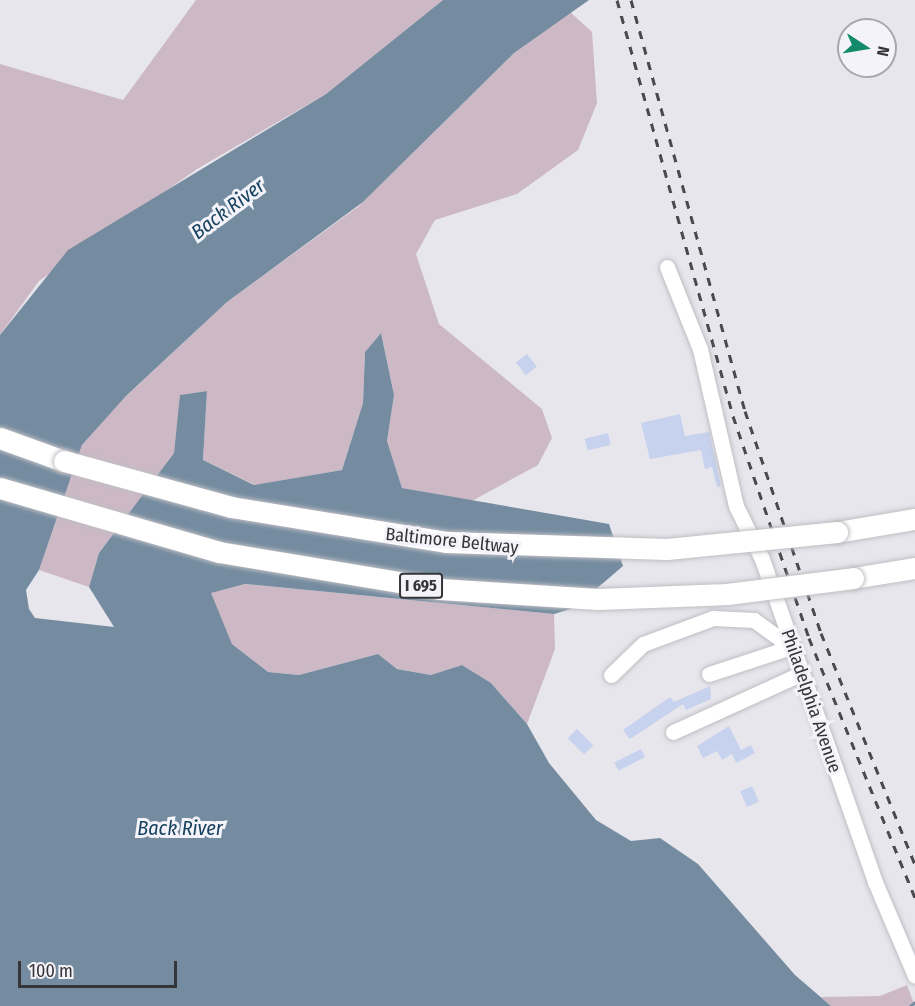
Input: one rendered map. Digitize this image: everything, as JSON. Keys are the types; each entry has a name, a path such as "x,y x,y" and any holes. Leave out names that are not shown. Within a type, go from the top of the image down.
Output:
{"highway":[{"name":"Baltimore Beltway","path":"0,438 231,507 447,542 656,550 837,532 915,519"},
{"name":"I 695","path":"0,488 219,552 440,589 598,599 727,594 915,568"}],"street":[{"name":"Philadelphia Avenue","path":"667,267 700,349 736,506 762,559 800,674 915,976"},
{"path":"611,675 643,644 713,618 754,621 791,647"},
{"path":"709,674 791,647"},
{"path":"674,732 800,674"}],"shaded area":[{"path":"196,0 443,0 326,94 197,169 39,281 0,335 0,64 123,100"},
{"path":"568,10 592,32 597,103 578,150 517,194 435,220 416,254 439,324 542,409 552,438 538,465 472,501 402,488 387,441 394,395 381,333 365,352 363,403 342,470 255,485 203,460 207,391 181,395 174,453 99,553 89,587 39,570 82,445 121,401 227,302 359,206 514,53"},
{"path":"245,584 554,614 555,649 527,724 491,683 462,665 432,675 397,669 378,654 299,675 268,672 232,644 210,593"},
{"path":"907,985 915,1006 831,1006 821,997 880,996"}],"water":[{"name":"Back River","path":"443,0 589,0 514,53 363,202 227,302 126,396 82,445 39,570 26,590 29,609 35,618 114,627 89,587 99,553 174,453 180,395 207,391 203,460 254,485 342,470 363,403 365,352 381,333 394,395 387,441 402,488 609,524 623,566 574,608 554,614 245,584 211,593 232,644 268,672 299,675 378,654 397,669 431,675 462,665 491,683 527,724 549,763 596,820 631,841 660,838 698,864 795,975 831,1006 0,1006 0,335 68,250 326,94"}],"building":[{"path":"527,354 537,367 526,375 516,363"},
{"path":"680,414 685,436 709,432 721,486 717,487 712,467 705,469 701,450 650,459 641,423"},
{"path":"608,433 611,445 588,450 585,439"},
{"path":"710,686 711,699 686,710 683,704 630,739 623,730 670,697 674,702"},
{"path":"729,726 741,750 751,745 755,753 736,763 732,754 722,760 717,751 703,758 697,746"},
{"path":"577,729 593,745 584,754 568,738"},
{"path":"641,749 645,757 618,771 614,763"},
{"path":"752,786 759,802 747,807 740,791"}],"waterway":[{"path":"910,1006 915,1002"}],"railway":[{"path":"617,0 733,416 809,638 915,898"},
{"path":"631,0 745,411 821,633 915,865"}]}
